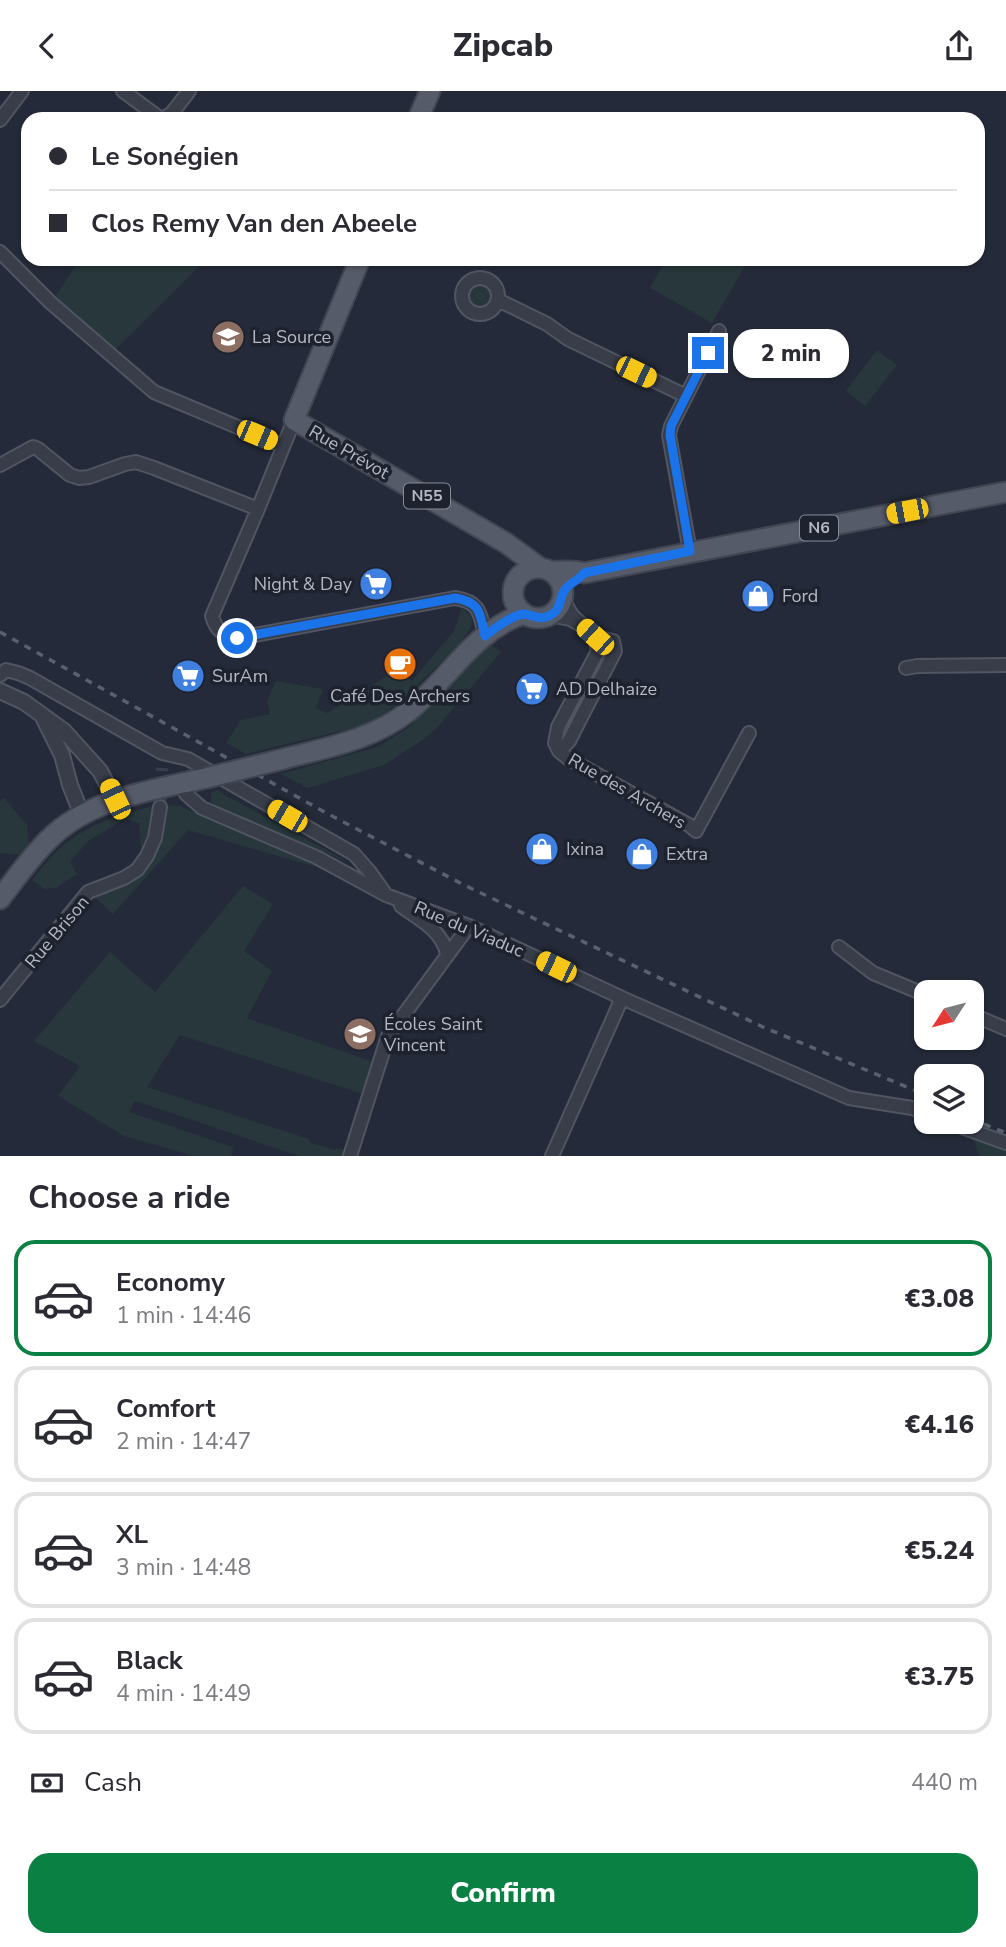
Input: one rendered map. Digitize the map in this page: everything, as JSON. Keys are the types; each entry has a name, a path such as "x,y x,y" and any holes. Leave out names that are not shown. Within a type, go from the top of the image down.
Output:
{"main road":[{"path":"421,112 430,91"},
{"path":"294,420 357,266"},
{"name":"Rue Prévot","path":"294,420 486,531 545,569"},
{"name":"N6","path":"545,569 564,572 576,570 584,573 1006,492"},
{"path":"512,548 517,567 516,605 524,614 538,618 550,615 584,573"},
{"path":"489,633 527,570 545,569 562,584 563,596"},
{"path":"0,899 49,839 82,815 115,799 362,738 385,727 416,705 489,633 524,614"}],"street":[{"path":"0,120 22,91"},
{"path":"123,91 152,112"},
{"path":"173,112 189,91"},
{"path":"0,253 51,303 154,393 283,446"},
{"path":"498,300 547,324 568,339 686,396"},
{"path":"690,551 670,435 671,426 719,331"},
{"path":"294,420 212,616 216,627 229,637 237,638 455,598 467,600 477,608 489,633"},
{"path":"0,465 33,447 70,475 79,478 95,476 135,462 258,509"},
{"name":"Rue des Archers","path":"563,596 572,615 595,637 598,651 558,727 555,743 559,751 569,759 696,831 749,733"},
{"path":"550,615 570,619 582,625"},
{"path":"906,668 1006,665"},
{"path":"0,675 6,670 30,678 162,753 188,759 354,854 386,895 436,931 445,943 447,954"},
{"path":"0,691 24,702 64,731 100,771 115,799"},
{"path":"43,717 62,755 82,815"},
{"path":"162,753 162,768"},
{"name":"Rue du Viaduc","path":"180,783 186,794 202,808 316,857 386,895 469,926 622,998 849,1098 914,1109"},
{"name":"Rue Brison","path":"0,1000 88,893 137,870 155,838 160,807"},
{"path":"349,1156 388,1036 469,926"},
{"path":"839,947 873,973 914,990"},
{"path":"552,1156 622,998"},
{"path":"984,1020 1006,1029"},
{"path":"981,1134 1006,1143"}],"shaded area":[{"path":"200,266 113,352 51,303 75,267"},
{"path":"662,266 745,266 712,323 650,288"},
{"path":"480,281 491,285 495,296 491,307 480,311 469,307 465,296 469,285"},
{"path":"877,350 897,365 865,406 846,391"},
{"path":"461,608 471,615 472,619 471,628 464,640 402,700 380,717 358,727 246,754 226,743 241,720 270,714 267,701 276,681 323,689 316,708 327,713 396,670 402,671 412,681 453,632"},
{"path":"491,645 501,652 436,729 384,765 308,788 281,774 377,747 408,728"},
{"path":"218,790 350,863 218,808 211,803 211,793"},
{"path":"4,798 27,825 29,844 20,855 0,853 0,801"},
{"path":"164,805 180,806 333,872 188,830 113,914 91,894 129,883 161,840"},
{"path":"153,806 149,833 141,848 139,823 125,819 88,841 70,862 77,874 56,888 44,889 32,880 54,853 79,834 115,817"},
{"path":"243,886 273,904 244,951 272,971 247,1018 379,1064 369,1096 180,1035 147,1087 309,1139 309,1142 351,1152 350,1156 299,1156 135,1101 129,1112 233,1147 231,1156 194,1156 124,1136 58,1096 80,1066 34,1041 110,952 155,992"},
{"path":"970,1134 981,1134 1006,1144 1006,1156 980,1156"}],"tunnel":[{"path":"160,807 162,768"}],"railway":[{"path":"0,632 330,815 466,886 763,1027 914,1090"},
{"path":"984,1124 1006,1133"}],"place":[{"name":"La Source","path":"228,337"},
{"name":"Night & Day","path":"376,584"},
{"name":"Ford","path":"758,596"},
{"name":"Café Des Archers","path":"400,664"},
{"name":"SurAm","path":"188,676"},
{"name":"AD Delhaize","path":"532,689"},
{"name":"Ixina","path":"542,849"},
{"name":"Extra","path":"642,854"},
{"name":"Écoles Saint Vincent","path":"360,1034"}],"route":[{"path":"237,638 455,598 467,600 477,608 485,636 493,629 524,614 538,618 550,615 560,606 563,592 584,573 690,551 670,435 671,426 708,353"}]}
